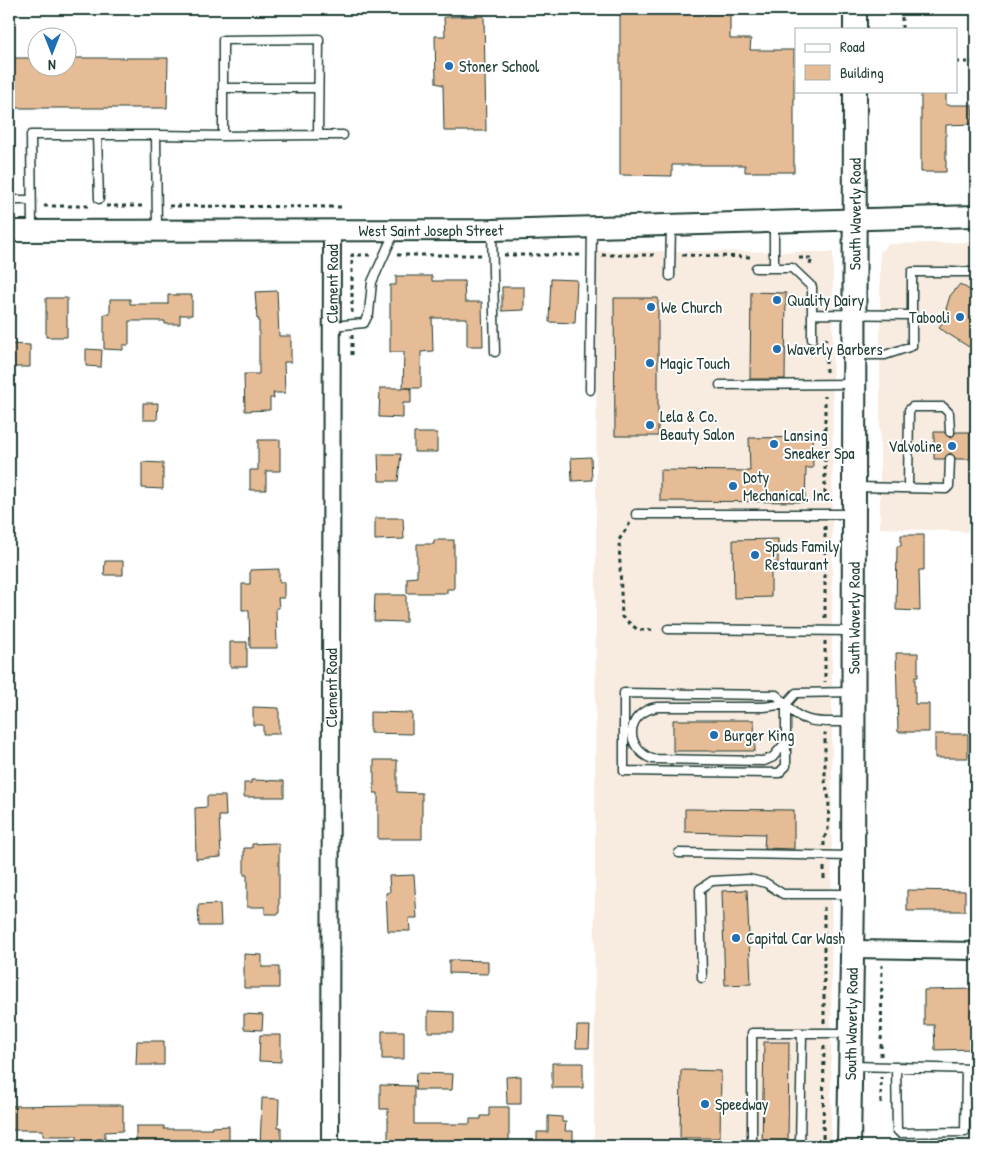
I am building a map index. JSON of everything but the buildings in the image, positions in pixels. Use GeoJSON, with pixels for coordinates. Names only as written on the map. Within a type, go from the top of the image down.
{"type":"FeatureCollection","features":[{"type":"Feature","properties":{"kind":"main road"},"geometry":{"type":"LineString","coordinates":[[855,9],[855,28]]}},
{"type":"Feature","properties":{"kind":"main road","name":"South Waverly Road"},"geometry":{"type":"LineString","coordinates":[[849,1146],[853,949],[855,356],[853,220],[855,92]]}},
{"type":"Feature","properties":{"kind":"street","name":"West Saint Joseph Street"},"geometry":{"type":"LineString","coordinates":[[9,231],[492,230],[976,216]]}},
{"type":"Feature","properties":{"kind":"street","name":"Clement Road"},"geometry":{"type":"LineString","coordinates":[[330,1146],[332,230]]}},
{"type":"Feature","properties":{"kind":"street"},"geometry":{"type":"LineString","coordinates":[[853,949],[976,951]]}},
{"type":"Feature","properties":{"kind":"lane"},"geometry":{"type":"LineString","coordinates":[[223,136],[223,40],[319,39],[318,136]]}},
{"type":"Feature","properties":{"kind":"lane"},"geometry":{"type":"LineString","coordinates":[[223,88],[318,88]]}},
{"type":"Feature","properties":{"kind":"lane"},"geometry":{"type":"LineString","coordinates":[[32,231],[31,135],[344,135]]}},
{"type":"Feature","properties":{"kind":"lane"},"geometry":{"type":"LineString","coordinates":[[98,135],[99,199]]}},
{"type":"Feature","properties":{"kind":"lane"},"geometry":{"type":"LineString","coordinates":[[156,136],[157,231]]}},
{"type":"Feature","properties":{"kind":"lane"},"geometry":{"type":"LineString","coordinates":[[9,200],[32,203]]}},
{"type":"Feature","properties":{"kind":"lane"},"geometry":{"type":"LineString","coordinates":[[774,221],[774,268]]}},
{"type":"Feature","properties":{"kind":"lane"},"geometry":{"type":"LineString","coordinates":[[670,276],[671,226]]}},
{"type":"Feature","properties":{"kind":"lane"},"geometry":{"type":"LineString","coordinates":[[590,390],[592,228]]}},
{"type":"Feature","properties":{"kind":"lane"},"geometry":{"type":"LineString","coordinates":[[333,326],[364,323],[369,312],[372,282],[396,230]]}},
{"type":"Feature","properties":{"kind":"lane"},"geometry":{"type":"LineString","coordinates":[[492,230],[495,352]]}},
{"type":"Feature","properties":{"kind":"lane"},"geometry":{"type":"LineString","coordinates":[[756,268],[792,268],[812,287],[812,339]]}},
{"type":"Feature","properties":{"kind":"lane"},"geometry":{"type":"LineString","coordinates":[[855,356],[885,355],[912,346],[912,272],[976,272]]}},
{"type":"Feature","properties":{"kind":"lane"},"geometry":{"type":"LineString","coordinates":[[812,314],[912,314]]}},
{"type":"Feature","properties":{"kind":"lane"},"geometry":{"type":"LineString","coordinates":[[720,385],[855,384]]}},
{"type":"Feature","properties":{"kind":"lane"},"geometry":{"type":"LineString","coordinates":[[908,488],[910,410],[912,407],[943,407],[949,413],[950,432]]}},
{"type":"Feature","properties":{"kind":"lane"},"geometry":{"type":"LineString","coordinates":[[855,487],[946,489],[949,486],[950,459]]}},
{"type":"Feature","properties":{"kind":"lane"},"geometry":{"type":"LineString","coordinates":[[636,514],[854,514]]}},
{"type":"Feature","properties":{"kind":"lane"},"geometry":{"type":"LineString","coordinates":[[668,630],[853,631]]}},
{"type":"Feature","properties":{"kind":"lane"},"geometry":{"type":"LineString","coordinates":[[786,742],[773,757],[764,761],[652,759],[640,754],[634,744],[633,725],[636,716],[644,709],[657,707],[764,707],[786,704],[796,693],[854,692]]}},
{"type":"Feature","properties":{"kind":"lane"},"geometry":{"type":"LineString","coordinates":[[786,704],[786,766],[779,773],[624,771],[624,693],[776,695],[786,704],[794,714],[806,720],[854,722]]}},
{"type":"Feature","properties":{"kind":"lane"},"geometry":{"type":"LineString","coordinates":[[679,853],[853,856]]}},
{"type":"Feature","properties":{"kind":"lane"},"geometry":{"type":"LineString","coordinates":[[702,978],[700,889],[712,881],[749,879],[766,883],[783,894],[853,894]]}},
{"type":"Feature","properties":{"kind":"lane"},"geometry":{"type":"LineString","coordinates":[[752,1146],[752,1033],[850,1033]]}},
{"type":"Feature","properties":{"kind":"lane"},"geometry":{"type":"LineString","coordinates":[[800,1146],[802,1033]]}},
{"type":"Feature","properties":{"kind":"lane"},"geometry":{"type":"LineString","coordinates":[[850,1066],[976,1069]]}},
{"type":"Feature","properties":{"kind":"lane"},"geometry":{"type":"LineString","coordinates":[[896,1067],[897,1130],[900,1133],[964,1132],[966,1069]]}},
{"type":"Feature","properties":{"kind":"path"},"geometry":{"type":"LineString","coordinates":[[902,9],[902,28]]}},
{"type":"Feature","properties":{"kind":"path"},"geometry":{"type":"LineString","coordinates":[[958,62],[976,62]]}},
{"type":"Feature","properties":{"kind":"path"},"geometry":{"type":"LineString","coordinates":[[32,203],[343,207]]}},
{"type":"Feature","properties":{"kind":"path"},"geometry":{"type":"LineString","coordinates":[[807,275],[812,258]]}},
{"type":"Feature","properties":{"kind":"path"},"geometry":{"type":"LineString","coordinates":[[825,692],[826,314]]}},
{"type":"Feature","properties":{"kind":"path"},"geometry":{"type":"LineString","coordinates":[[636,514],[619,540],[622,617],[638,630],[668,630]]}},
{"type":"Feature","properties":{"kind":"path"},"geometry":{"type":"LineString","coordinates":[[823,1146],[824,838],[828,829],[829,800],[825,781],[825,721]]}},
{"type":"Feature","properties":{"kind":"path"},"geometry":{"type":"LineString","coordinates":[[881,1103],[882,949]]}},
{"type":"Feature","properties":{"kind":"shaded area"},"geometry":{"type":"Polygon","coordinates":[[[976,242],[976,532],[880,528],[880,252],[888,244],[976,242]]]}},
{"type":"Feature","properties":{"kind":"shaded area"},"geometry":{"type":"Polygon","coordinates":[[[597,251],[833,252],[831,1146],[594,1146],[597,251]]]}},
{"type":"Feature","properties":{"kind":"place","name":"Stoner School"},"geometry":{"type":"Point","coordinates":[449,66]}},
{"type":"Feature","properties":{"kind":"place","name":"Quality Dairy"},"geometry":{"type":"Point","coordinates":[777,300]}},
{"type":"Feature","properties":{"kind":"place","name":"We Church"},"geometry":{"type":"Point","coordinates":[651,307]}},
{"type":"Feature","properties":{"kind":"place","name":"Tabooli"},"geometry":{"type":"Point","coordinates":[960,317]}},
{"type":"Feature","properties":{"kind":"place","name":"Waverly Barbers"},"geometry":{"type":"Point","coordinates":[777,349]}},
{"type":"Feature","properties":{"kind":"place","name":"Magic Touch"},"geometry":{"type":"Point","coordinates":[650,363]}},
{"type":"Feature","properties":{"kind":"place","name":"Lela & Co. Beauty Salon"},"geometry":{"type":"Point","coordinates":[650,425]}},
{"type":"Feature","properties":{"kind":"place","name":"Lansing Sneaker Spa"},"geometry":{"type":"Point","coordinates":[774,444]}},
{"type":"Feature","properties":{"kind":"place","name":"Valvoline"},"geometry":{"type":"Point","coordinates":[952,446]}},
{"type":"Feature","properties":{"kind":"place","name":"Doty Mechanical, Inc."},"geometry":{"type":"Point","coordinates":[733,486]}},
{"type":"Feature","properties":{"kind":"place","name":"Spuds Family Restaurant"},"geometry":{"type":"Point","coordinates":[755,555]}},
{"type":"Feature","properties":{"kind":"place","name":"Burger King"},"geometry":{"type":"Point","coordinates":[714,735]}},
{"type":"Feature","properties":{"kind":"place","name":"Capital Car Wash"},"geometry":{"type":"Point","coordinates":[736,938]}},
{"type":"Feature","properties":{"kind":"place","name":"Speedway"},"geometry":{"type":"Point","coordinates":[705,1104]}}]}
